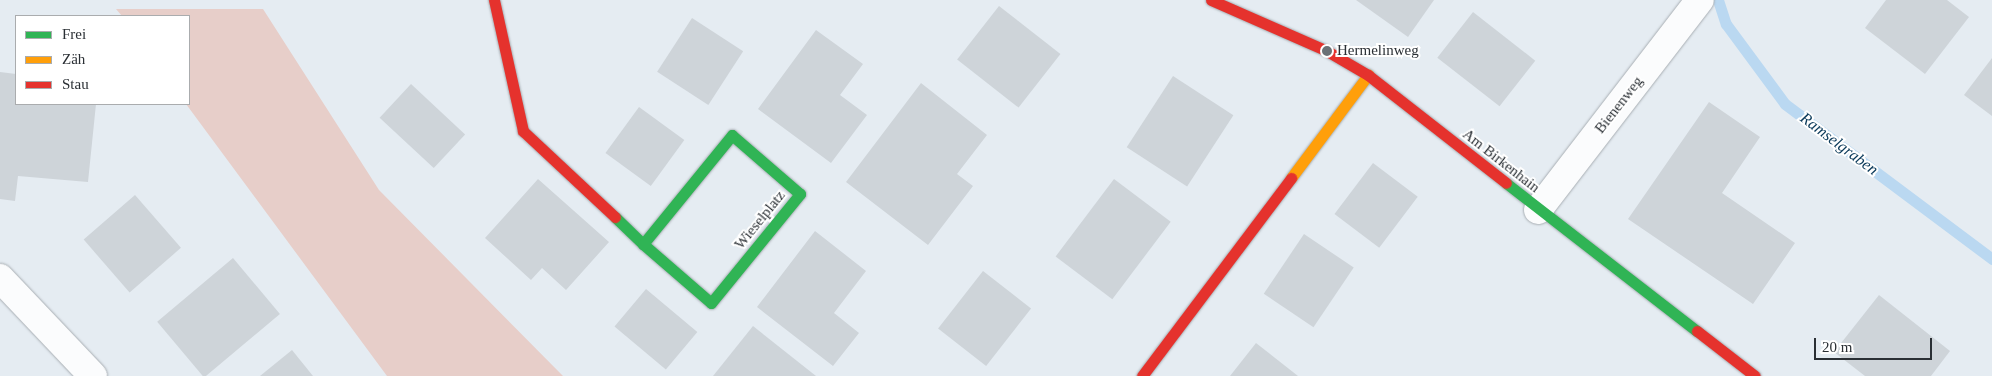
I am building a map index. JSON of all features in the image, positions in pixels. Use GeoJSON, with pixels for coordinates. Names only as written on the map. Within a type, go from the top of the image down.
{"type":"FeatureCollection","features":[{"type":"Feature","properties":{"kind":"street","name":"Wieselplatz"},"geometry":{"type":"LineString","coordinates":[[494,0],[523,130],[643,244],[711,303],[800,194],[732,135],[643,244]]}},
{"type":"Feature","properties":{"kind":"street","name":"Am Birkenhain"},"geometry":{"type":"LineString","coordinates":[[1211,0],[1327,51],[1368,75],[1538,210],[1755,376]]}},
{"type":"Feature","properties":{"kind":"street","name":"Bienenweg"},"geometry":{"type":"LineString","coordinates":[[1538,210],[1697,4]]}},
{"type":"Feature","properties":{"kind":"street"},"geometry":{"type":"LineString","coordinates":[[1142,376],[1368,75]]}},
{"type":"Feature","properties":{"kind":"street"},"geometry":{"type":"LineString","coordinates":[[0,278],[93,376]]}},
{"type":"Feature","properties":{"kind":"shaded area"},"geometry":{"type":"Polygon","coordinates":[[[116,9],[263,9],[379,190],[563,376],[387,376],[187,105],[190,105],[190,15],[121,15],[116,9]]]}},
{"type":"Feature","properties":{"kind":"building"},"geometry":{"type":"Polygon","coordinates":[[[1356,0],[1434,0],[1408,37],[1356,0]]]}},
{"type":"Feature","properties":{"kind":"building"},"geometry":{"type":"Polygon","coordinates":[[[1886,0],[1947,0],[1969,17],[1925,74],[1865,28],[1886,0]]]}},
{"type":"Feature","properties":{"kind":"building"},"geometry":{"type":"Polygon","coordinates":[[[999,6],[1060,54],[1019,108],[957,60],[999,6]]]}},
{"type":"Feature","properties":{"kind":"building"},"geometry":{"type":"Polygon","coordinates":[[[1473,12],[1535,61],[1500,106],[1437,58],[1473,12]]]}},
{"type":"Feature","properties":{"kind":"building"},"geometry":{"type":"Polygon","coordinates":[[[692,18],[743,51],[708,105],[657,72],[692,18]]]}},
{"type":"Feature","properties":{"kind":"building"},"geometry":{"type":"Polygon","coordinates":[[[816,30],[863,64],[840,95],[867,115],[831,163],[758,109],[816,30]]]}},
{"type":"Feature","properties":{"kind":"building"},"geometry":{"type":"Polygon","coordinates":[[[1992,58],[1992,116],[1964,95],[1992,58]]]}},
{"type":"Feature","properties":{"kind":"building"},"geometry":{"type":"Polygon","coordinates":[[[0,72],[15,74],[15,105],[96,105],[88,182],[18,176],[15,201],[0,199],[0,72]]]}},
{"type":"Feature","properties":{"kind":"building"},"geometry":{"type":"Polygon","coordinates":[[[1173,76],[1233,115],[1187,187],[1127,147],[1173,76]]]}},
{"type":"Feature","properties":{"kind":"building"},"geometry":{"type":"Polygon","coordinates":[[[921,83],[987,135],[957,174],[973,186],[928,245],[846,182],[921,83]]]}},
{"type":"Feature","properties":{"kind":"building"},"geometry":{"type":"Polygon","coordinates":[[[411,84],[465,134],[434,168],[380,118],[411,84]]]}},
{"type":"Feature","properties":{"kind":"building"},"geometry":{"type":"Polygon","coordinates":[[[1709,102],[1760,137],[1722,193],[1795,243],[1753,304],[1628,219],[1709,102]]]}},
{"type":"Feature","properties":{"kind":"building"},"geometry":{"type":"Polygon","coordinates":[[[639,107],[684,140],[651,186],[605,153],[639,107]]]}},
{"type":"Feature","properties":{"kind":"building"},"geometry":{"type":"Polygon","coordinates":[[[1373,163],[1418,197],[1379,248],[1334,214],[1373,163]]]}},
{"type":"Feature","properties":{"kind":"building"},"geometry":{"type":"Polygon","coordinates":[[[538,179],[609,242],[566,290],[542,268],[531,280],[485,238],[538,179]]]}},
{"type":"Feature","properties":{"kind":"building"},"geometry":{"type":"Polygon","coordinates":[[[1114,179],[1171,222],[1112,299],[1056,256],[1114,179]]]}},
{"type":"Feature","properties":{"kind":"building"},"geometry":{"type":"Polygon","coordinates":[[[135,195],[181,248],[130,292],[84,240],[135,195]]]}},
{"type":"Feature","properties":{"kind":"building"},"geometry":{"type":"Polygon","coordinates":[[[815,231],[866,271],[834,313],[859,333],[833,366],[757,307],[815,231]]]}},
{"type":"Feature","properties":{"kind":"building"},"geometry":{"type":"Polygon","coordinates":[[[1304,234],[1354,268],[1313,327],[1264,294],[1304,234]]]}},
{"type":"Feature","properties":{"kind":"building"},"geometry":{"type":"Polygon","coordinates":[[[233,258],[280,314],[206,376],[203,376],[157,322],[233,258]]]}},
{"type":"Feature","properties":{"kind":"building"},"geometry":{"type":"Polygon","coordinates":[[[983,271],[1031,309],[986,366],[938,329],[983,271]]]}},
{"type":"Feature","properties":{"kind":"building"},"geometry":{"type":"Polygon","coordinates":[[[646,289],[697,332],[666,370],[615,327],[646,289]]]}},
{"type":"Feature","properties":{"kind":"building"},"geometry":{"type":"Polygon","coordinates":[[[1879,295],[1950,351],[1931,376],[1865,376],[1834,352],[1879,295]]]}},
{"type":"Feature","properties":{"kind":"building"},"geometry":{"type":"Polygon","coordinates":[[[753,326],[816,376],[713,376],[753,326]]]}},
{"type":"Feature","properties":{"kind":"building"},"geometry":{"type":"Polygon","coordinates":[[[1256,343],[1298,376],[1230,376],[1256,343]]]}},
{"type":"Feature","properties":{"kind":"building"},"geometry":{"type":"Polygon","coordinates":[[[292,350],[313,376],[260,376],[292,350]]]}},
{"type":"Feature","properties":{"kind":"waterway","name":"Ramselgraben"},"geometry":{"type":"LineString","coordinates":[[1718,0],[1726,24],[1785,104],[1992,259]]}},
{"type":"Feature","properties":{"kind":"traffic: fast"},"geometry":{"type":"LineString","coordinates":[[615,217],[643,244],[711,303],[800,194],[732,135],[643,244]]}},
{"type":"Feature","properties":{"kind":"traffic: fast"},"geometry":{"type":"LineString","coordinates":[[1506,183],[1697,331]]}},
{"type":"Feature","properties":{"kind":"traffic: slow"},"geometry":{"type":"LineString","coordinates":[[1291,178],[1368,75]]}},
{"type":"Feature","properties":{"kind":"traffic: jam"},"geometry":{"type":"LineString","coordinates":[[494,0],[523,131],[615,217]]}},
{"type":"Feature","properties":{"kind":"traffic: jam"},"geometry":{"type":"LineString","coordinates":[[1211,0],[1327,51],[1368,75],[1506,183]]}},
{"type":"Feature","properties":{"kind":"traffic: jam"},"geometry":{"type":"LineString","coordinates":[[1142,376],[1291,178]]}},
{"type":"Feature","properties":{"kind":"traffic: jam"},"geometry":{"type":"LineString","coordinates":[[1697,331],[1755,376]]}},
{"type":"Feature","properties":{"kind":"place","name":"Hermelinweg"},"geometry":{"type":"Point","coordinates":[1327,51]}}]}
